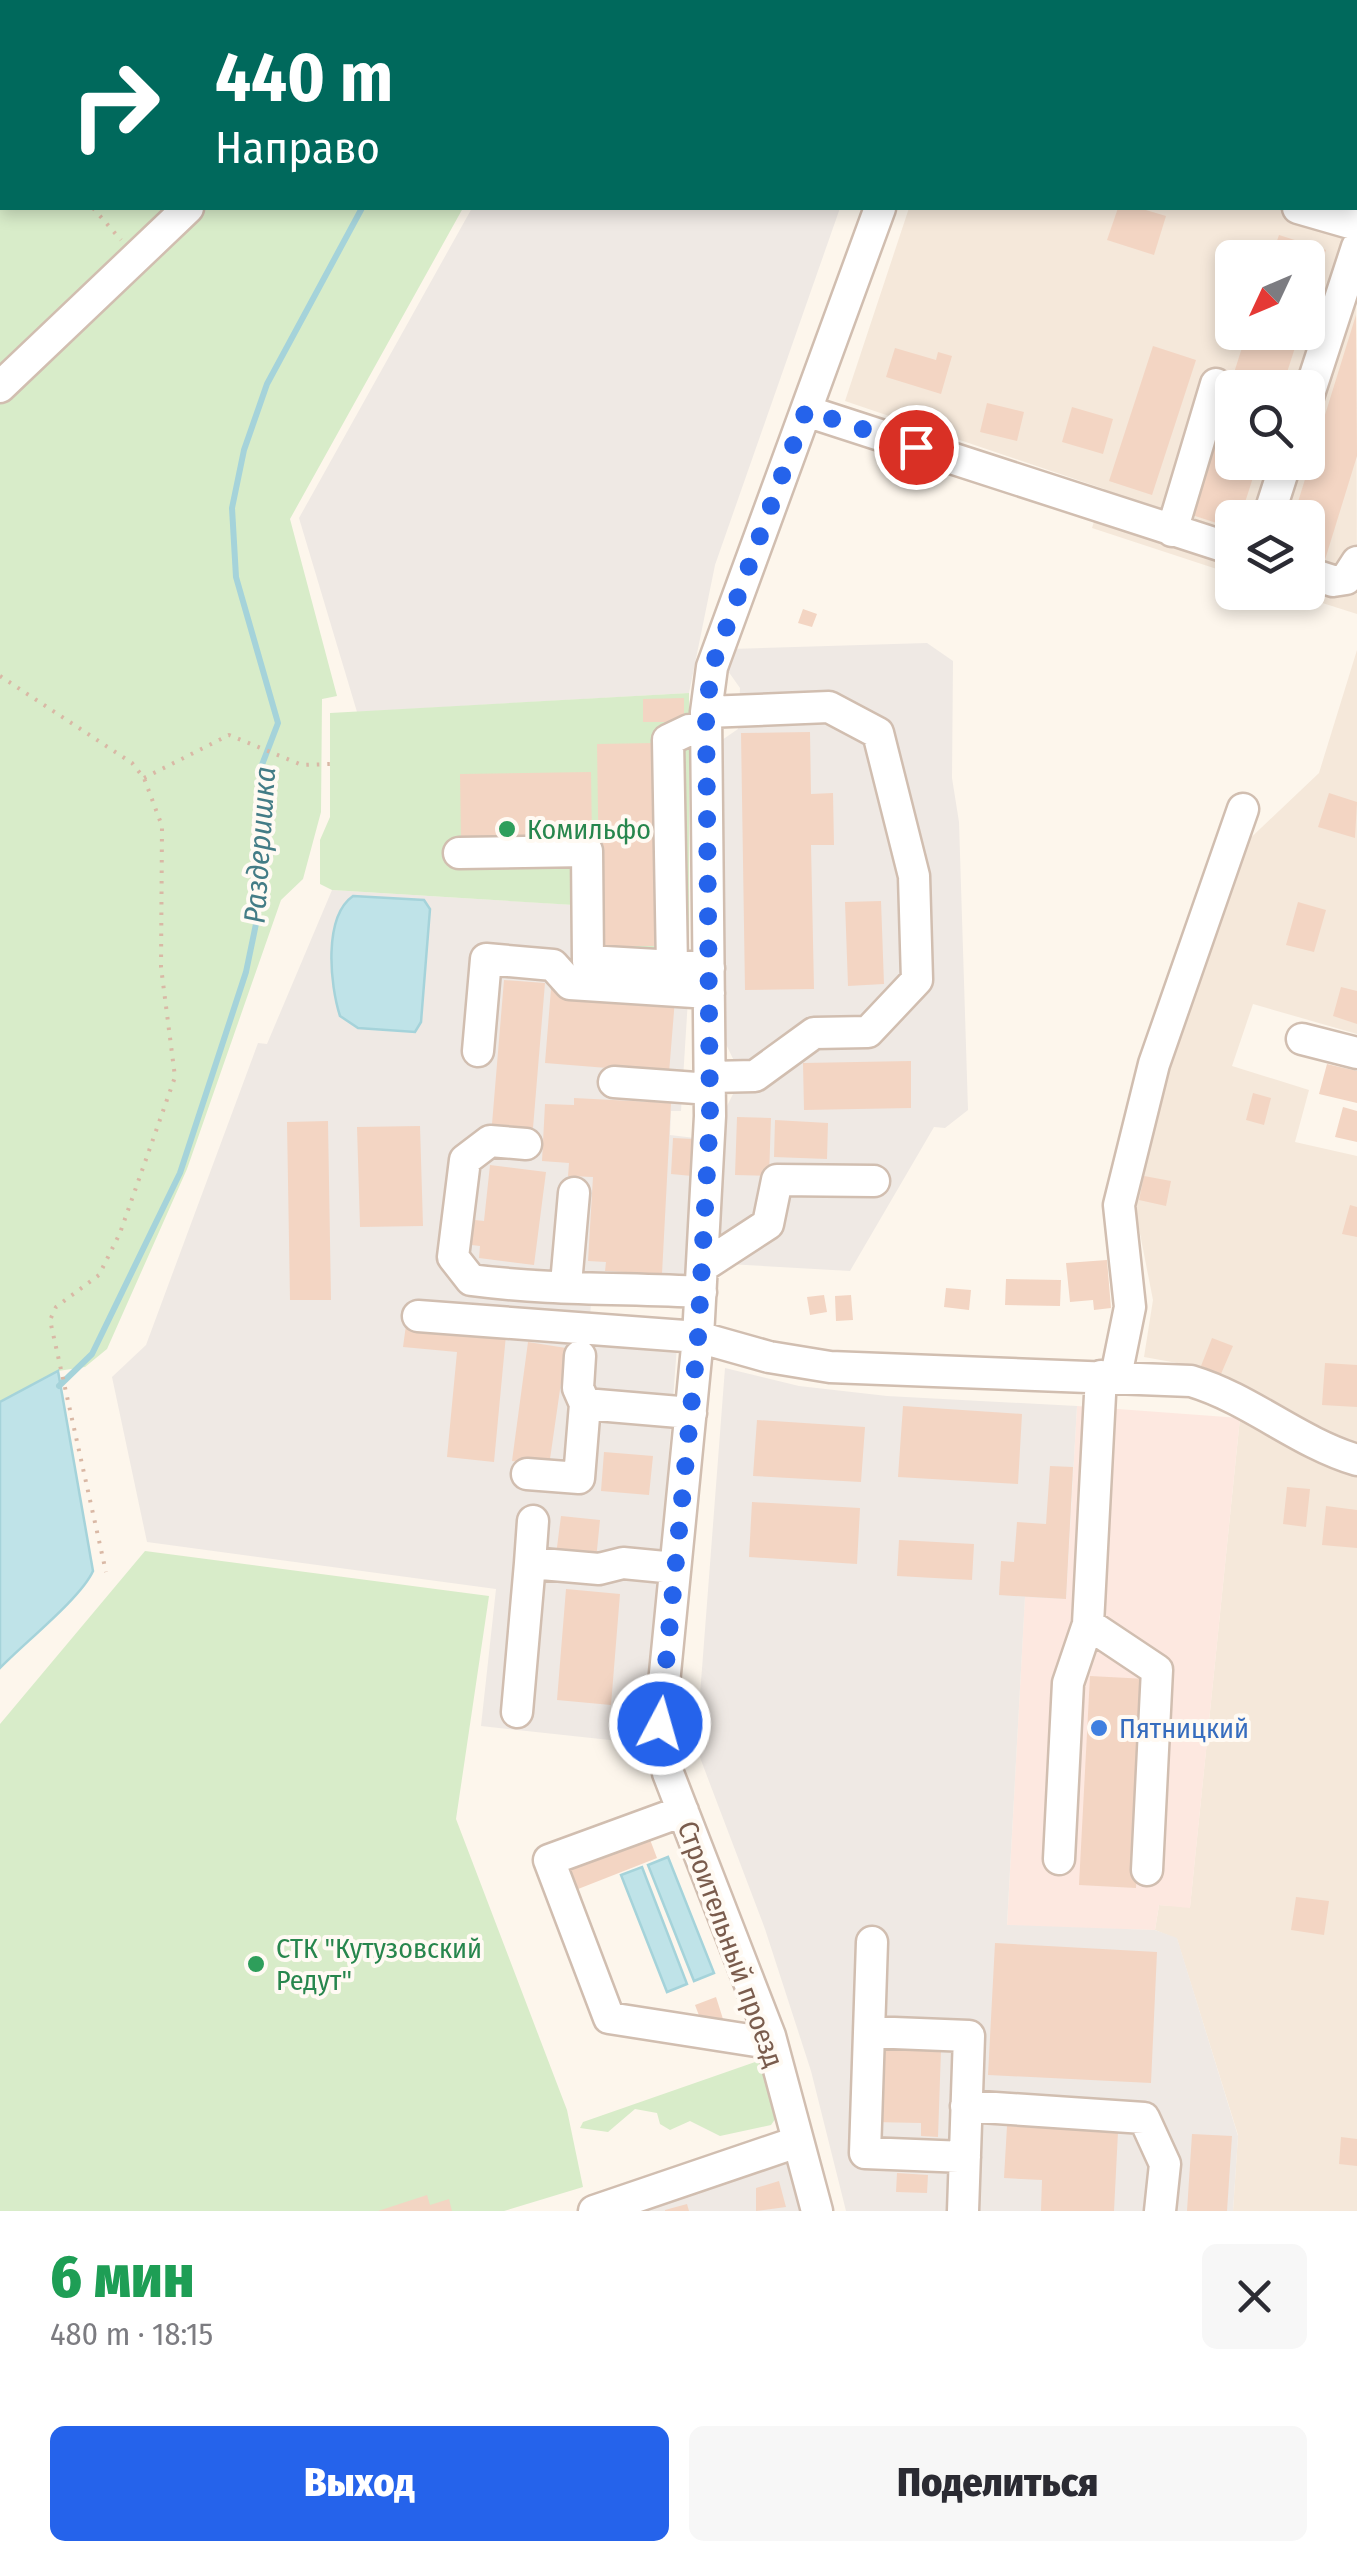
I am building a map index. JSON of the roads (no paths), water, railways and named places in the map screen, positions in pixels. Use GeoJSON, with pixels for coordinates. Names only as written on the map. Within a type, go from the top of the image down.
{"type":"FeatureCollection","features":[{"type":"Feature","properties":{"kind":"street"},"geometry":{"type":"LineString","coordinates":[[0,387],[186,210]]}},
{"type":"Feature","properties":{"kind":"street","name":"Строительный проезд"},"geometry":{"type":"LineString","coordinates":[[817,2211],[770,2036],[668,1773],[660,1724],[702,1280],[710,1083],[706,721],[720,639],[879,210]]}},
{"type":"Feature","properties":{"kind":"street"},"geometry":{"type":"LineString","coordinates":[[1305,210],[1357,225]]}},
{"type":"Feature","properties":{"kind":"street"},"geometry":{"type":"LineString","coordinates":[[1317,370],[1357,247]]}},
{"type":"Feature","properties":{"kind":"street"},"geometry":{"type":"LineString","coordinates":[[1172,530],[1215,387]]}},
{"type":"Feature","properties":{"kind":"street"},"geometry":{"type":"LineString","coordinates":[[806,410],[1215,544]]}},
{"type":"Feature","properties":{"kind":"street"},"geometry":{"type":"LineString","coordinates":[[1325,578],[1346,579],[1357,562]]}},
{"type":"Feature","properties":{"kind":"street"},"geometry":{"type":"LineString","coordinates":[[614,1082],[710,1083],[755,1076],[814,1033],[868,1032],[918,980],[914,876],[878,733],[829,707],[706,721],[668,740],[672,966]]}},
{"type":"Feature","properties":{"kind":"street"},"geometry":{"type":"LineString","coordinates":[[1059,1859],[1068,1684],[1088,1624],[1109,1376],[1130,1307],[1119,1205],[1154,1064],[1242,809]]}},
{"type":"Feature","properties":{"kind":"street"},"geometry":{"type":"LineString","coordinates":[[460,852],[587,851],[588,961],[672,966],[709,980]]}},
{"type":"Feature","properties":{"kind":"street"},"geometry":{"type":"LineString","coordinates":[[478,1051],[486,959],[553,965],[570,984],[709,980]]}},
{"type":"Feature","properties":{"kind":"street"},"geometry":{"type":"LineString","coordinates":[[1302,1038],[1357,1053]]}},
{"type":"Feature","properties":{"kind":"street"},"geometry":{"type":"LineString","coordinates":[[526,1144],[490,1141],[465,1160],[453,1257],[471,1280],[543,1289],[566,1284],[702,1280],[768,1224],[777,1180],[874,1182]]}},
{"type":"Feature","properties":{"kind":"street"},"geometry":{"type":"LineString","coordinates":[[566,1284],[574,1192]]}},
{"type":"Feature","properties":{"kind":"street"},"geometry":{"type":"LineString","coordinates":[[418,1316],[698,1337],[769,1357],[830,1368],[1190,1381],[1224,1391],[1322,1446],[1357,1460]]}},
{"type":"Feature","properties":{"kind":"street"},"geometry":{"type":"LineString","coordinates":[[527,1474],[579,1478],[585,1404],[578,1388],[580,1356]]}},
{"type":"Feature","properties":{"kind":"street"},"geometry":{"type":"LineString","coordinates":[[585,1404],[691,1413]]}},
{"type":"Feature","properties":{"kind":"street"},"geometry":{"type":"LineString","coordinates":[[517,1712],[533,1520]]}},
{"type":"Feature","properties":{"kind":"street"},"geometry":{"type":"LineString","coordinates":[[530,1563],[599,1569],[623,1563],[676,1568]]}},
{"type":"Feature","properties":{"kind":"street"},"geometry":{"type":"LineString","coordinates":[[1088,1624],[1158,1670],[1147,1870]]}},
{"type":"Feature","properties":{"kind":"street"},"geometry":{"type":"LineString","coordinates":[[683,1811],[549,1860],[569,1913],[610,2018],[756,2040],[770,2036]]}},
{"type":"Feature","properties":{"kind":"street"},"geometry":{"type":"LineString","coordinates":[[872,1942],[865,2154],[965,2157]]}},
{"type":"Feature","properties":{"kind":"street"},"geometry":{"type":"LineString","coordinates":[[869,2032],[969,2036],[963,2211]]}},
{"type":"Feature","properties":{"kind":"street"},"geometry":{"type":"LineString","coordinates":[[966,2106],[1144,2118],[1165,2164],[1160,2211]]}},
{"type":"Feature","properties":{"kind":"street"},"geometry":{"type":"LineString","coordinates":[[600,2210],[797,2142]]}},
{"type":"Feature","properties":{"kind":"water"},"geometry":{"type":"Polygon","coordinates":[[[353,896],[424,900],[430,909],[421,1022],[415,1032],[358,1028],[340,1016],[332,970],[333,935],[343,906],[353,896]]]}},
{"type":"Feature","properties":{"kind":"water"},"geometry":{"type":"Polygon","coordinates":[[[58,1371],[93,1571],[65,1607],[0,1668],[0,1402],[58,1371]]]}},
{"type":"Feature","properties":{"kind":"water"},"geometry":{"type":"Polygon","coordinates":[[[668,1857],[714,1973],[694,1981],[648,1865],[668,1857]]]}},
{"type":"Feature","properties":{"kind":"water"},"geometry":{"type":"Polygon","coordinates":[[[642,1867],[687,1984],[667,1992],[621,1875],[642,1867]]]}},
{"type":"Feature","properties":{"kind":"waterway","name":"Раздеришка"},"geometry":{"type":"LineString","coordinates":[[59,1386],[92,1354],[180,1173],[246,972],[257,919],[260,770],[278,723],[236,577],[232,508],[244,450],[267,384],[361,210]]}},
{"type":"Feature","properties":{"kind":"place","name":"Комильфо"},"geometry":{"type":"Point","coordinates":[507,829]}},
{"type":"Feature","properties":{"kind":"place","name":"Пятницкий"},"geometry":{"type":"Point","coordinates":[1099,1728]}},
{"type":"Feature","properties":{"kind":"place","name":"СТК \"Кутузовский Редут\""},"geometry":{"type":"Point","coordinates":[256,1964]}}]}
